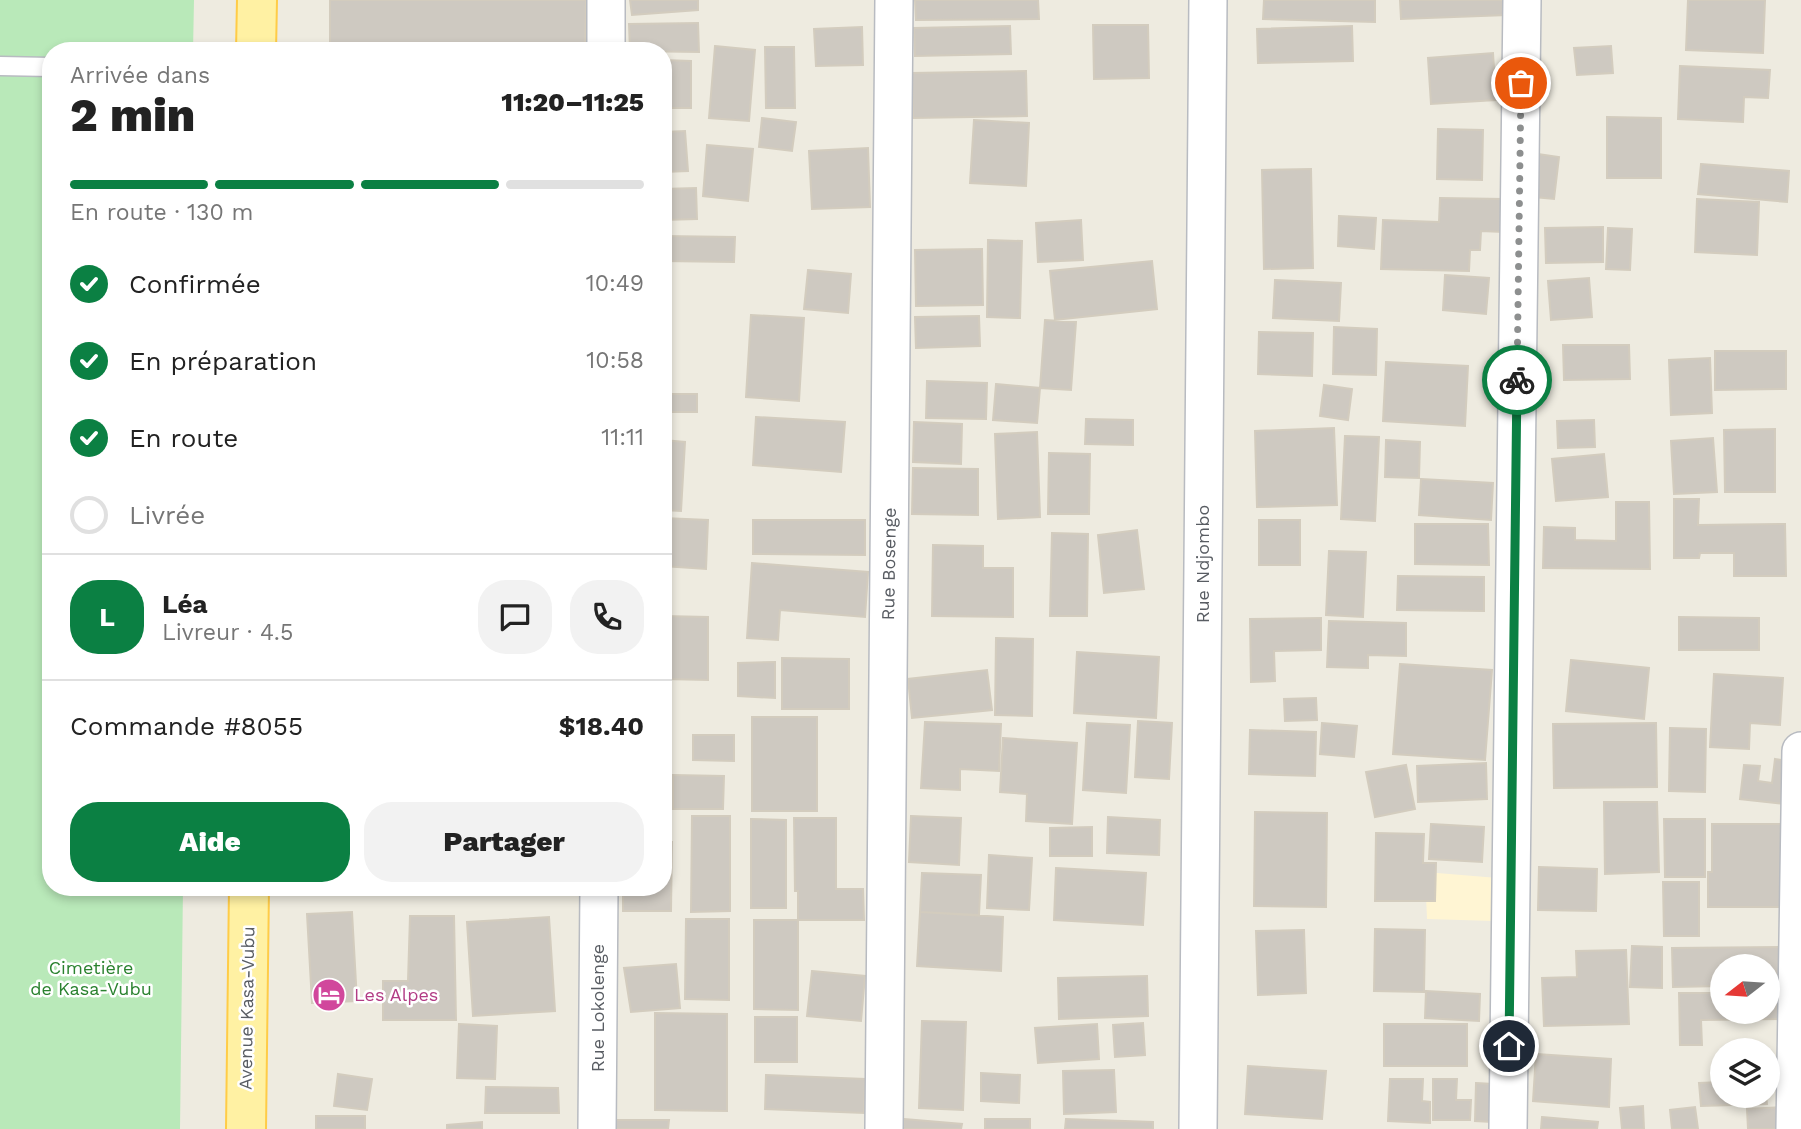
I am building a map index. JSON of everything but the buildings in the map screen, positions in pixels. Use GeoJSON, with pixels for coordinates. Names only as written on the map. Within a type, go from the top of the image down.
{"type":"FeatureCollection","features":[{"type":"Feature","properties":{"kind":"main road"},"geometry":{"type":"LineString","coordinates":[[256,42],[257,0]]}},
{"type":"Feature","properties":{"kind":"main road","name":"Avenue Kasa-Vubu"},"geometry":{"type":"LineString","coordinates":[[246,1129],[248,896]]}},
{"type":"Feature","properties":{"kind":"street"},"geometry":{"type":"LineString","coordinates":[[606,0],[606,42]]}},
{"type":"Feature","properties":{"kind":"street","name":"Rue Bosenge"},"geometry":{"type":"LineString","coordinates":[[884,1129],[894,0]]}},
{"type":"Feature","properties":{"kind":"street","name":"Rue Ndjombo"},"geometry":{"type":"LineString","coordinates":[[1198,1129],[1208,0]]}},
{"type":"Feature","properties":{"kind":"street"},"geometry":{"type":"LineString","coordinates":[[1508,1129],[1522,0]]}},
{"type":"Feature","properties":{"kind":"street"},"geometry":{"type":"LineString","coordinates":[[1796,1129],[1801,751]]}},
{"type":"Feature","properties":{"kind":"street","name":"Rue Lokolenge"},"geometry":{"type":"LineString","coordinates":[[597,1129],[599,896]]}},
{"type":"Feature","properties":{"kind":"lane"},"geometry":{"type":"LineString","coordinates":[[0,66],[42,67]]}},
{"type":"Feature","properties":{"kind":"shaded area"},"geometry":{"type":"Polygon","coordinates":[[[1425,872],[1498,878],[1494,921],[1427,919],[1425,872]]]}},
{"type":"Feature","properties":{"kind":"green space","name":"Cimetière de Kasa-Vubu"},"geometry":{"type":"Polygon","coordinates":[[[0,0],[194,0],[193,42],[42,42],[42,896],[183,896],[180,1129],[0,1129],[0,0]]]}},
{"type":"Feature","properties":{"kind":"way so far"},"geometry":{"type":"LineString","coordinates":[[1517,380],[1521,83]]}},
{"type":"Feature","properties":{"kind":"place","name":"Les Alpes"},"geometry":{"type":"Point","coordinates":[329,995]}},
{"type":"Feature","properties":{"kind":"route"},"geometry":{"type":"LineString","coordinates":[[1509,1046],[1517,380]]}}]}
